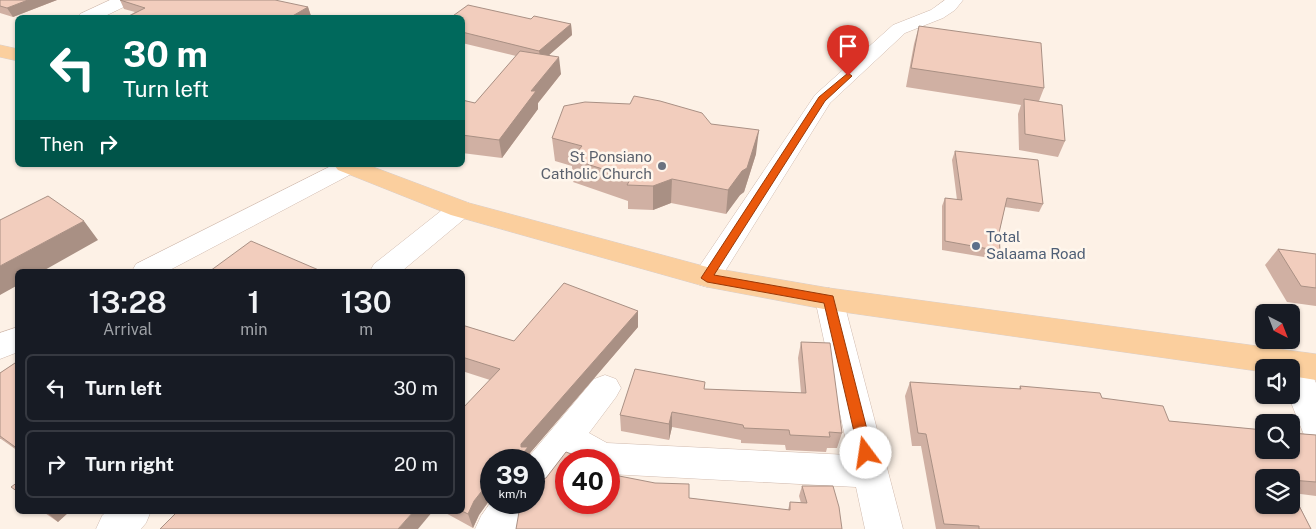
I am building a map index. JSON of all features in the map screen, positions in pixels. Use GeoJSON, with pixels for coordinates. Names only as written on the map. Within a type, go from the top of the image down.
{"type":"FeatureCollection","features":[{"type":"Feature","properties":{"kind":"main road"},"geometry":{"type":"LineString","coordinates":[[351,167],[460,208],[707,278],[829,299],[1305,366]]}},
{"type":"Feature","properties":{"kind":"street"},"geometry":{"type":"LineString","coordinates":[[92,15],[124,0]]}},
{"type":"Feature","properties":{"kind":"street"},"geometry":{"type":"LineString","coordinates":[[707,278],[822,99],[899,30],[937,14],[950,6],[954,0]]}},
{"type":"Feature","properties":{"kind":"street"},"geometry":{"type":"LineString","coordinates":[[150,269],[346,167]]}},
{"type":"Feature","properties":{"kind":"street"},"geometry":{"type":"LineString","coordinates":[[386,269],[460,208]]}},
{"type":"Feature","properties":{"kind":"street"},"geometry":{"type":"LineString","coordinates":[[829,299],[884,529]]}},
{"type":"Feature","properties":{"kind":"street"},"geometry":{"type":"LineString","coordinates":[[0,346],[15,339]]}},
{"type":"Feature","properties":{"kind":"street"},"geometry":{"type":"LineString","coordinates":[[1305,366],[1316,425]]}},
{"type":"Feature","properties":{"kind":"street"},"geometry":{"type":"LineString","coordinates":[[545,463],[605,388]]}},
{"type":"Feature","properties":{"kind":"street"},"geometry":{"type":"LineString","coordinates":[[566,435],[582,448],[605,458],[870,472]]}},
{"type":"Feature","properties":{"kind":"street"},"geometry":{"type":"LineString","coordinates":[[115,529],[130,514]]}},
{"type":"Feature","properties":{"kind":"street"},"geometry":{"type":"LineString","coordinates":[[494,529],[505,514]]}},
{"type":"Feature","properties":{"kind":"building"},"geometry":{"type":"Polygon","coordinates":[[[0,0],[28,0],[7,8],[0,6],[0,0]]]}},
{"type":"Feature","properties":{"kind":"building"},"geometry":{"type":"Polygon","coordinates":[[[120,0],[275,0],[308,7],[294,15],[131,15],[145,8],[120,0]]]}},
{"type":"Feature","properties":{"kind":"building"},"geometry":{"type":"Polygon","coordinates":[[[468,5],[531,19],[534,16],[571,24],[539,51],[465,33],[465,15],[454,15],[468,5]]]}},
{"type":"Feature","properties":{"kind":"building"},"geometry":{"type":"Polygon","coordinates":[[[919,26],[1041,43],[1044,88],[911,68],[919,26]]]}},
{"type":"Feature","properties":{"kind":"building"},"geometry":{"type":"Polygon","coordinates":[[[520,51],[559,57],[531,91],[536,91],[499,140],[465,135],[465,101],[475,103],[520,51]]]}},
{"type":"Feature","properties":{"kind":"building","name":"St Ponsiano Catholic Church"},"geometry":{"type":"Polygon","coordinates":[[[634,96],[702,113],[711,124],[759,130],[747,168],[742,171],[728,190],[672,179],[653,186],[627,185],[631,178],[571,159],[582,146],[552,138],[564,106],[585,102],[630,104],[634,96]]]}},
{"type":"Feature","properties":{"kind":"building"},"geometry":{"type":"Polygon","coordinates":[[[1024,99],[1062,105],[1065,141],[1025,134],[1024,99]]]}},
{"type":"Feature","properties":{"kind":"building"},"geometry":{"type":"Polygon","coordinates":[[[955,151],[1038,160],[1043,204],[1007,198],[999,233],[1000,251],[945,241],[945,198],[962,200],[955,151]]]}},
{"type":"Feature","properties":{"kind":"building"},"geometry":{"type":"Polygon","coordinates":[[[48,196],[84,221],[0,266],[0,220],[48,196]]]}},
{"type":"Feature","properties":{"kind":"building"},"geometry":{"type":"Polygon","coordinates":[[[251,241],[316,269],[213,269],[251,241]]]}},
{"type":"Feature","properties":{"kind":"building"},"geometry":{"type":"Polygon","coordinates":[[[1278,249],[1316,254],[1316,288],[1301,286],[1278,249]]]}},
{"type":"Feature","properties":{"kind":"building"},"geometry":{"type":"Polygon","coordinates":[[[564,283],[638,311],[521,444],[521,447],[528,447],[526,449],[480,449],[480,493],[468,514],[465,512],[465,406],[500,369],[465,358],[465,326],[514,341],[564,283]]]}},
{"type":"Feature","properties":{"kind":"building"},"geometry":{"type":"Polygon","coordinates":[[[801,342],[830,343],[842,433],[829,432],[830,437],[790,435],[789,430],[744,428],[743,425],[672,412],[669,424],[620,415],[635,369],[705,382],[704,389],[806,393],[801,342]]]}},
{"type":"Feature","properties":{"kind":"building"},"geometry":{"type":"Polygon","coordinates":[[[15,363],[15,447],[0,436],[0,373],[15,363]]]}},
{"type":"Feature","properties":{"kind":"building"},"geometry":{"type":"Polygon","coordinates":[[[910,382],[1021,389],[1020,386],[1100,393],[1102,398],[1163,406],[1169,421],[1255,429],[1255,459],[1300,459],[1300,434],[1316,435],[1316,482],[1300,481],[1300,469],[1255,469],[1255,514],[1300,514],[1300,508],[1311,529],[979,529],[979,526],[944,524],[926,434],[918,433],[910,382]]]}},
{"type":"Feature","properties":{"kind":"building"},"geometry":{"type":"Polygon","coordinates":[[[555,466],[555,514],[620,514],[620,476],[655,483],[689,484],[689,498],[790,510],[790,502],[807,503],[802,486],[833,486],[839,507],[842,529],[516,529],[519,514],[545,514],[546,478],[555,466]]]}},
{"type":"Feature","properties":{"kind":"building"},"geometry":{"type":"Polygon","coordinates":[[[175,514],[411,514],[398,529],[160,529],[175,514]]]}},
{"type":"Feature","properties":{"kind":"place","name":"St Ponsiano Catholic Church"},"geometry":{"type":"Point","coordinates":[662,166]}},
{"type":"Feature","properties":{"kind":"place","name":"Total Salaama Road"},"geometry":{"type":"Point","coordinates":[976,246]}},
{"type":"Feature","properties":{"kind":"route"},"geometry":{"type":"LineString","coordinates":[[848,76],[822,99],[707,278],[829,299],[866,453]]}}]}
